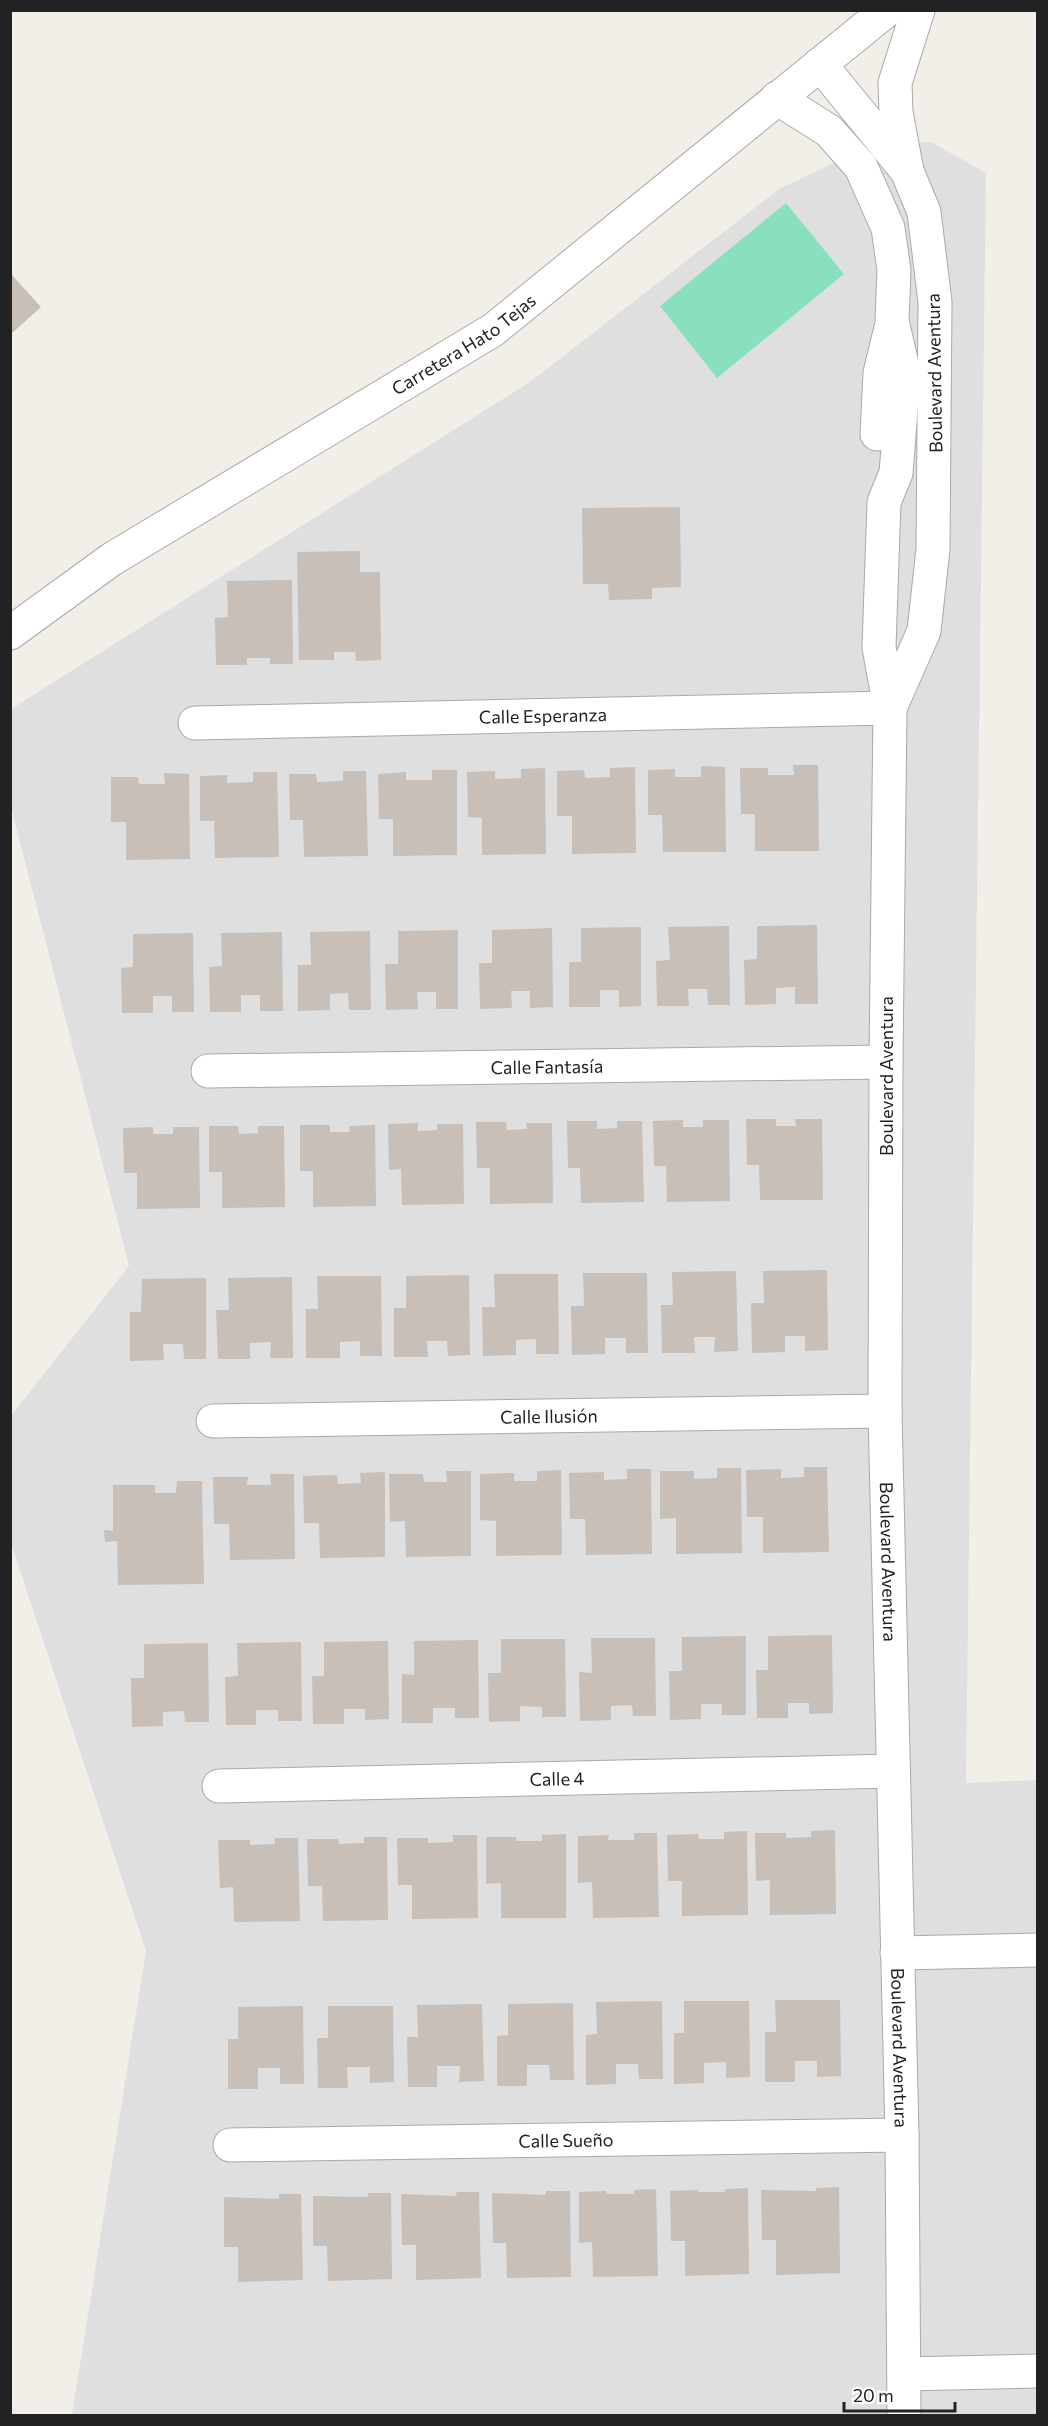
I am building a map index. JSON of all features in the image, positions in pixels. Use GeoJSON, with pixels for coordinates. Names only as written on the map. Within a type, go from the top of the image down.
{"type":"FeatureCollection","features":[{"type":"Feature","properties":{"kind":"street","name":"Carretera Hato Tejas"},"geometry":{"type":"LineString","coordinates":[[10,633],[112,559],[493,330],[887,10]]}},
{"type":"Feature","properties":{"kind":"street"},"geometry":{"type":"LineString","coordinates":[[907,171],[896,112],[895,83],[918,10]]}},
{"type":"Feature","properties":{"kind":"street","name":"Boulevard Aventura"},"geometry":{"type":"LineString","coordinates":[[820,64],[907,171],[924,212],[934,302],[933,549],[924,632],[890,708]]}},
{"type":"Feature","properties":{"kind":"street","name":"Boulevard Aventura"},"geometry":{"type":"LineString","coordinates":[[777,98],[829,131],[861,167],[888,228],[894,270],[893,311],[904,373],[896,474],[884,502],[879,647],[890,708],[885,1411],[902,2135],[904,2415]]}},
{"type":"Feature","properties":{"kind":"street"},"geometry":{"type":"LineString","coordinates":[[893,311],[934,302]]}},
{"type":"Feature","properties":{"kind":"street","name":"Calle Esperanza"},"geometry":{"type":"LineString","coordinates":[[195,723],[890,708]]}},
{"type":"Feature","properties":{"kind":"street","name":"Calle Fantasía"},"geometry":{"type":"LineString","coordinates":[[208,1071],[886,1062]]}},
{"type":"Feature","properties":{"kind":"street","name":"Calle Ilusión"},"geometry":{"type":"LineString","coordinates":[[213,1421],[885,1411]]}},
{"type":"Feature","properties":{"kind":"street","name":"Calle 4"},"geometry":{"type":"LineString","coordinates":[[219,1786],[893,1771]]}},
{"type":"Feature","properties":{"kind":"street"},"geometry":{"type":"LineString","coordinates":[[897,1953],[1038,1950]]}},
{"type":"Feature","properties":{"kind":"street","name":"Calle Sueño"},"geometry":{"type":"LineString","coordinates":[[231,2145],[902,2135]]}},
{"type":"Feature","properties":{"kind":"street"},"geometry":{"type":"LineString","coordinates":[[904,2374],[1038,2370]]}},
{"type":"Feature","properties":{"kind":"shaded area"},"geometry":{"type":"Polygon","coordinates":[[[931,142],[986,173],[966,1783],[1037,1780],[1037,2415],[72,2415],[146,1951],[11,1543],[10,1417],[129,1266],[11,807],[11,709],[530,382],[779,189],[870,146],[931,142]]]}},
{"type":"Feature","properties":{"kind":"green space"},"geometry":{"type":"Polygon","coordinates":[[[786,203],[844,274],[717,378],[660,306],[786,203]]]}},
{"type":"Feature","properties":{"kind":"building"},"geometry":{"type":"Polygon","coordinates":[[[10,273],[41,307],[10,335],[10,273]]]}},
{"type":"Feature","properties":{"kind":"building"},"geometry":{"type":"Polygon","coordinates":[[[680,507],[681,587],[652,588],[652,599],[609,600],[608,584],[583,584],[582,508],[680,507]]]}},
{"type":"Feature","properties":{"kind":"building"},"geometry":{"type":"Polygon","coordinates":[[[360,551],[360,572],[380,572],[381,660],[356,661],[355,652],[334,652],[334,660],[299,660],[297,552],[360,551]]]}},
{"type":"Feature","properties":{"kind":"building"},"geometry":{"type":"Polygon","coordinates":[[[292,580],[293,664],[270,664],[270,658],[247,658],[247,665],[216,665],[215,618],[228,617],[227,581],[292,580]]]}},
{"type":"Feature","properties":{"kind":"building"},"geometry":{"type":"Polygon","coordinates":[[[793,765],[818,765],[819,851],[755,851],[755,814],[741,814],[740,768],[768,768],[768,775],[794,775],[793,765]]]}},
{"type":"Feature","properties":{"kind":"building"},"geometry":{"type":"Polygon","coordinates":[[[701,766],[725,767],[726,852],[663,852],[662,815],[648,815],[648,770],[675,769],[675,777],[701,777],[701,766]]]}},
{"type":"Feature","properties":{"kind":"building"},"geometry":{"type":"Polygon","coordinates":[[[635,767],[636,853],[572,854],[572,816],[557,816],[557,771],[584,770],[585,778],[610,777],[610,768],[635,767]]]}},
{"type":"Feature","properties":{"kind":"building"},"geometry":{"type":"Polygon","coordinates":[[[545,768],[546,854],[482,855],[482,818],[468,817],[467,772],[495,771],[495,779],[521,778],[521,769],[545,768]]]}},
{"type":"Feature","properties":{"kind":"building"},"geometry":{"type":"Polygon","coordinates":[[[432,770],[457,770],[457,855],[393,856],[393,819],[379,819],[378,774],[406,772],[406,780],[432,780],[432,770]]]}},
{"type":"Feature","properties":{"kind":"building"},"geometry":{"type":"Polygon","coordinates":[[[343,771],[366,771],[368,856],[304,857],[303,820],[290,820],[289,774],[316,774],[317,782],[343,781],[343,771]]]}},
{"type":"Feature","properties":{"kind":"building"},"geometry":{"type":"Polygon","coordinates":[[[253,772],[277,772],[279,857],[215,858],[214,821],[200,821],[200,776],[227,775],[227,783],[253,782],[253,772]]]}},
{"type":"Feature","properties":{"kind":"building"},"geometry":{"type":"Polygon","coordinates":[[[164,773],[189,774],[190,859],[126,860],[126,822],[111,822],[111,777],[138,777],[139,784],[165,784],[164,773]]]}},
{"type":"Feature","properties":{"kind":"building"},"geometry":{"type":"Polygon","coordinates":[[[817,925],[818,1004],[795,1004],[795,987],[776,988],[776,1004],[745,1005],[744,960],[757,959],[757,926],[817,925]]]}},
{"type":"Feature","properties":{"kind":"building"},"geometry":{"type":"Polygon","coordinates":[[[729,926],[730,1005],[708,1005],[707,989],[688,989],[689,1006],[657,1006],[656,961],[670,960],[668,927],[729,926]]]}},
{"type":"Feature","properties":{"kind":"building"},"geometry":{"type":"Polygon","coordinates":[[[641,927],[641,1006],[619,1007],[619,990],[600,990],[600,1007],[569,1007],[569,962],[581,962],[581,928],[641,927]]]}},
{"type":"Feature","properties":{"kind":"building"},"geometry":{"type":"Polygon","coordinates":[[[552,928],[553,1007],[530,1008],[530,991],[511,991],[512,1008],[480,1009],[479,963],[492,963],[492,930],[552,928]]]}},
{"type":"Feature","properties":{"kind":"building"},"geometry":{"type":"Polygon","coordinates":[[[458,930],[458,1009],[436,1009],[436,992],[417,992],[418,1009],[386,1010],[385,964],[398,964],[398,931],[458,930]]]}},
{"type":"Feature","properties":{"kind":"building"},"geometry":{"type":"Polygon","coordinates":[[[370,931],[371,1010],[349,1010],[348,993],[330,994],[330,1010],[298,1011],[298,965],[311,965],[310,932],[370,931]]]}},
{"type":"Feature","properties":{"kind":"building"},"geometry":{"type":"Polygon","coordinates":[[[282,932],[283,1011],[260,1011],[260,995],[241,995],[241,1012],[210,1012],[209,967],[222,966],[221,933],[282,932]]]}},
{"type":"Feature","properties":{"kind":"building"},"geometry":{"type":"Polygon","coordinates":[[[193,933],[194,1012],[172,1012],[172,996],[153,996],[153,1013],[122,1013],[121,968],[133,967],[133,934],[193,933]]]}},
{"type":"Feature","properties":{"kind":"building"},"geometry":{"type":"Polygon","coordinates":[[[746,1119],[776,1119],[776,1126],[796,1126],[795,1119],[822,1119],[823,1200],[760,1200],[759,1165],[747,1165],[746,1119]]]}},
{"type":"Feature","properties":{"kind":"building"},"geometry":{"type":"Polygon","coordinates":[[[683,1120],[683,1127],[703,1127],[703,1120],[729,1120],[730,1201],[667,1202],[666,1166],[654,1166],[653,1121],[683,1120]]]}},
{"type":"Feature","properties":{"kind":"building"},"geometry":{"type":"Polygon","coordinates":[[[567,1121],[597,1121],[597,1129],[617,1128],[617,1121],[642,1121],[644,1202],[581,1203],[580,1168],[568,1168],[567,1121]]]}},
{"type":"Feature","properties":{"kind":"building"},"geometry":{"type":"Polygon","coordinates":[[[476,1122],[506,1122],[507,1130],[527,1129],[526,1123],[552,1123],[553,1203],[490,1204],[490,1168],[477,1168],[476,1122]]]}},
{"type":"Feature","properties":{"kind":"building"},"geometry":{"type":"Polygon","coordinates":[[[418,1123],[418,1131],[437,1130],[437,1124],[463,1124],[464,1204],[402,1205],[401,1169],[389,1170],[388,1124],[418,1123]]]}},
{"type":"Feature","properties":{"kind":"building"},"geometry":{"type":"Polygon","coordinates":[[[300,1125],[330,1125],[330,1132],[350,1132],[349,1126],[375,1125],[376,1206],[313,1207],[313,1171],[300,1171],[300,1125]]]}},
{"type":"Feature","properties":{"kind":"building"},"geometry":{"type":"Polygon","coordinates":[[[209,1126],[238,1126],[239,1134],[258,1133],[258,1126],[284,1126],[285,1207],[222,1208],[222,1172],[209,1172],[209,1126]]]}},
{"type":"Feature","properties":{"kind":"building"},"geometry":{"type":"Polygon","coordinates":[[[153,1127],[153,1134],[173,1134],[173,1127],[199,1127],[200,1208],[137,1209],[137,1173],[124,1173],[123,1128],[153,1127]]]}},
{"type":"Feature","properties":{"kind":"building"},"geometry":{"type":"Polygon","coordinates":[[[827,1270],[828,1350],[805,1351],[805,1336],[785,1336],[785,1352],[752,1353],[751,1303],[764,1303],[763,1271],[827,1270]]]}},
{"type":"Feature","properties":{"kind":"building"},"geometry":{"type":"Polygon","coordinates":[[[736,1271],[738,1351],[714,1352],[715,1337],[694,1337],[695,1353],[662,1353],[661,1305],[673,1305],[672,1272],[736,1271]]]}},
{"type":"Feature","properties":{"kind":"building"},"geometry":{"type":"Polygon","coordinates":[[[583,1273],[647,1273],[648,1353],[626,1353],[626,1338],[605,1338],[605,1354],[572,1355],[571,1306],[584,1306],[583,1273]]]}},
{"type":"Feature","properties":{"kind":"building"},"geometry":{"type":"Polygon","coordinates":[[[494,1274],[558,1274],[559,1354],[536,1354],[536,1339],[516,1340],[516,1355],[483,1356],[482,1307],[495,1307],[494,1274]]]}},
{"type":"Feature","properties":{"kind":"building"},"geometry":{"type":"Polygon","coordinates":[[[469,1275],[470,1355],[448,1356],[447,1341],[427,1341],[428,1357],[394,1357],[394,1308],[406,1308],[406,1276],[469,1275]]]}},
{"type":"Feature","properties":{"kind":"building"},"geometry":{"type":"Polygon","coordinates":[[[317,1276],[381,1276],[382,1356],[360,1356],[360,1341],[340,1342],[340,1358],[306,1358],[306,1309],[318,1309],[317,1276]]]}},
{"type":"Feature","properties":{"kind":"building"},"geometry":{"type":"Polygon","coordinates":[[[292,1277],[293,1358],[270,1358],[271,1342],[250,1343],[250,1359],[218,1359],[216,1310],[229,1310],[228,1278],[292,1277]]]}},
{"type":"Feature","properties":{"kind":"building"},"geometry":{"type":"Polygon","coordinates":[[[206,1278],[206,1359],[184,1359],[183,1344],[163,1344],[164,1360],[130,1361],[130,1312],[141,1312],[142,1279],[206,1278]]]}},
{"type":"Feature","properties":{"kind":"building"},"geometry":{"type":"Polygon","coordinates":[[[804,1467],[827,1467],[829,1552],[763,1553],[763,1517],[747,1517],[746,1470],[781,1469],[781,1478],[804,1477],[804,1467]]]}},
{"type":"Feature","properties":{"kind":"building"},"geometry":{"type":"Polygon","coordinates":[[[717,1468],[741,1468],[742,1553],[676,1554],[676,1518],[660,1519],[660,1471],[694,1471],[694,1479],[717,1478],[717,1468]]]}},
{"type":"Feature","properties":{"kind":"building"},"geometry":{"type":"Polygon","coordinates":[[[627,1469],[651,1469],[652,1554],[586,1555],[585,1519],[570,1519],[569,1473],[604,1472],[604,1480],[627,1479],[627,1469]]]}},
{"type":"Feature","properties":{"kind":"building"},"geometry":{"type":"Polygon","coordinates":[[[561,1470],[562,1555],[496,1556],[496,1521],[480,1520],[480,1474],[514,1473],[514,1481],[537,1481],[537,1471],[561,1470]]]}},
{"type":"Feature","properties":{"kind":"building"},"geometry":{"type":"Polygon","coordinates":[[[446,1471],[471,1471],[471,1556],[406,1557],[405,1521],[390,1522],[389,1474],[423,1474],[424,1482],[447,1482],[446,1471]]]}},
{"type":"Feature","properties":{"kind":"building"},"geometry":{"type":"Polygon","coordinates":[[[385,1472],[385,1557],[320,1558],[319,1523],[304,1523],[303,1476],[337,1475],[338,1484],[361,1483],[360,1473],[385,1472]]]}},
{"type":"Feature","properties":{"kind":"building"},"geometry":{"type":"Polygon","coordinates":[[[270,1474],[294,1474],[295,1559],[230,1560],[229,1524],[214,1524],[213,1477],[248,1477],[247,1485],[271,1485],[270,1474]]]}},
{"type":"Feature","properties":{"kind":"building"},"geometry":{"type":"Polygon","coordinates":[[[177,1481],[202,1481],[204,1584],[118,1585],[117,1541],[105,1542],[104,1530],[113,1531],[113,1485],[155,1485],[155,1493],[176,1493],[177,1481]]]}},
{"type":"Feature","properties":{"kind":"building"},"geometry":{"type":"Polygon","coordinates":[[[832,1635],[833,1713],[809,1714],[809,1703],[788,1703],[788,1718],[757,1718],[756,1670],[768,1670],[768,1636],[832,1635]]]}},
{"type":"Feature","properties":{"kind":"building"},"geometry":{"type":"Polygon","coordinates":[[[746,1636],[746,1715],[722,1715],[722,1704],[701,1704],[701,1719],[670,1720],[669,1671],[682,1671],[682,1637],[746,1636]]]}},
{"type":"Feature","properties":{"kind":"building"},"geometry":{"type":"Polygon","coordinates":[[[591,1638],[655,1638],[656,1716],[633,1716],[632,1705],[611,1706],[611,1720],[580,1721],[579,1672],[592,1673],[591,1638]]]}},
{"type":"Feature","properties":{"kind":"building"},"geometry":{"type":"Polygon","coordinates":[[[501,1639],[565,1639],[566,1717],[542,1717],[542,1707],[520,1706],[520,1721],[489,1722],[488,1673],[501,1673],[501,1639]]]}},
{"type":"Feature","properties":{"kind":"building"},"geometry":{"type":"Polygon","coordinates":[[[478,1640],[479,1718],[455,1718],[455,1708],[433,1708],[433,1723],[402,1723],[402,1674],[414,1675],[414,1641],[478,1640]]]}},
{"type":"Feature","properties":{"kind":"building"},"geometry":{"type":"Polygon","coordinates":[[[388,1641],[389,1719],[365,1720],[365,1709],[344,1709],[344,1724],[313,1724],[312,1676],[324,1676],[324,1642],[388,1641]]]}},
{"type":"Feature","properties":{"kind":"building"},"geometry":{"type":"Polygon","coordinates":[[[301,1642],[302,1721],[278,1721],[278,1710],[256,1710],[256,1725],[226,1725],[225,1677],[238,1676],[237,1643],[301,1642]]]}},
{"type":"Feature","properties":{"kind":"building"},"geometry":{"type":"Polygon","coordinates":[[[208,1643],[209,1722],[185,1722],[184,1711],[163,1712],[163,1726],[132,1727],[131,1678],[144,1678],[144,1644],[208,1643]]]}},
{"type":"Feature","properties":{"kind":"building"},"geometry":{"type":"Polygon","coordinates":[[[835,1830],[836,1914],[770,1915],[770,1880],[756,1881],[755,1833],[786,1833],[786,1838],[811,1837],[811,1831],[835,1830]]]}},
{"type":"Feature","properties":{"kind":"building"},"geometry":{"type":"Polygon","coordinates":[[[747,1831],[748,1915],[682,1916],[682,1881],[668,1881],[667,1835],[698,1834],[699,1839],[724,1839],[724,1832],[747,1831]]]}},
{"type":"Feature","properties":{"kind":"building"},"geometry":{"type":"Polygon","coordinates":[[[634,1833],[657,1833],[659,1917],[593,1918],[592,1882],[578,1883],[578,1836],[609,1835],[608,1840],[634,1840],[634,1833]]]}},
{"type":"Feature","properties":{"kind":"building"},"geometry":{"type":"Polygon","coordinates":[[[566,1834],[566,1918],[501,1918],[501,1883],[486,1884],[486,1837],[516,1837],[517,1841],[542,1841],[542,1835],[566,1834]]]}},
{"type":"Feature","properties":{"kind":"building"},"geometry":{"type":"Polygon","coordinates":[[[453,1835],[477,1835],[478,1918],[412,1919],[412,1885],[398,1885],[397,1838],[428,1838],[428,1843],[453,1842],[453,1835]]]}},
{"type":"Feature","properties":{"kind":"building"},"geometry":{"type":"Polygon","coordinates":[[[364,1837],[387,1837],[388,1920],[323,1921],[322,1886],[308,1886],[307,1839],[338,1839],[339,1844],[364,1843],[364,1837]]]}},
{"type":"Feature","properties":{"kind":"building"},"geometry":{"type":"Polygon","coordinates":[[[275,1838],[298,1838],[300,1921],[234,1922],[233,1887],[220,1888],[218,1840],[250,1840],[250,1845],[275,1844],[275,1838]]]}},
{"type":"Feature","properties":{"kind":"building"},"geometry":{"type":"Polygon","coordinates":[[[775,2000],[840,2000],[841,2076],[817,2077],[817,2061],[795,2061],[795,2082],[765,2082],[765,2032],[776,2032],[775,2000]]]}},
{"type":"Feature","properties":{"kind":"building"},"geometry":{"type":"Polygon","coordinates":[[[662,2001],[663,2079],[639,2079],[638,2064],[616,2064],[616,2084],[586,2085],[586,2035],[597,2034],[596,2002],[662,2001]]]}},
{"type":"Feature","properties":{"kind":"building"},"geometry":{"type":"Polygon","coordinates":[[[684,2001],[749,2001],[750,2077],[726,2078],[726,2062],[704,2063],[704,2083],[674,2084],[674,2033],[684,2033],[684,2001]]]}},
{"type":"Feature","properties":{"kind":"building"},"geometry":{"type":"Polygon","coordinates":[[[573,2003],[574,2080],[550,2080],[549,2065],[527,2065],[527,2086],[497,2086],[497,2036],[508,2035],[508,2004],[573,2003]]]}},
{"type":"Feature","properties":{"kind":"building"},"geometry":{"type":"Polygon","coordinates":[[[482,2004],[484,2081],[459,2082],[460,2066],[437,2066],[437,2087],[408,2087],[407,2037],[418,2037],[417,2005],[482,2004]]]}},
{"type":"Feature","properties":{"kind":"building"},"geometry":{"type":"Polygon","coordinates":[[[303,2006],[304,2084],[280,2084],[280,2068],[258,2068],[258,2089],[228,2089],[228,2039],[238,2039],[238,2007],[303,2006]]]}},
{"type":"Feature","properties":{"kind":"building"},"geometry":{"type":"Polygon","coordinates":[[[328,2006],[393,2006],[394,2082],[370,2083],[370,2067],[347,2067],[348,2088],[318,2088],[317,2038],[328,2038],[328,2006]]]}},
{"type":"Feature","properties":{"kind":"building"},"geometry":{"type":"Polygon","coordinates":[[[839,2187],[840,2273],[776,2275],[776,2240],[762,2240],[761,2190],[816,2191],[816,2188],[839,2187]]]}},
{"type":"Feature","properties":{"kind":"building"},"geometry":{"type":"Polygon","coordinates":[[[748,2188],[749,2274],[685,2276],[685,2241],[671,2241],[670,2191],[725,2192],[725,2189],[748,2188]]]}},
{"type":"Feature","properties":{"kind":"building"},"geometry":{"type":"Polygon","coordinates":[[[656,2189],[658,2276],[593,2277],[592,2242],[579,2243],[579,2192],[606,2191],[607,2194],[634,2194],[634,2190],[656,2189]]]}},
{"type":"Feature","properties":{"kind":"building"},"geometry":{"type":"Polygon","coordinates":[[[546,2191],[570,2191],[571,2277],[507,2278],[506,2243],[493,2243],[492,2193],[546,2195],[546,2191]]]}},
{"type":"Feature","properties":{"kind":"building"},"geometry":{"type":"Polygon","coordinates":[[[456,2192],[479,2192],[481,2278],[416,2280],[416,2245],[402,2245],[401,2194],[457,2196],[456,2192]]]}},
{"type":"Feature","properties":{"kind":"building"},"geometry":{"type":"Polygon","coordinates":[[[368,2193],[391,2193],[392,2279],[328,2281],[327,2246],[313,2246],[313,2196],[368,2197],[368,2193]]]}},
{"type":"Feature","properties":{"kind":"building"},"geometry":{"type":"Polygon","coordinates":[[[279,2194],[301,2194],[303,2280],[238,2282],[238,2247],[224,2247],[224,2197],[279,2199],[279,2194]]]}}]}
